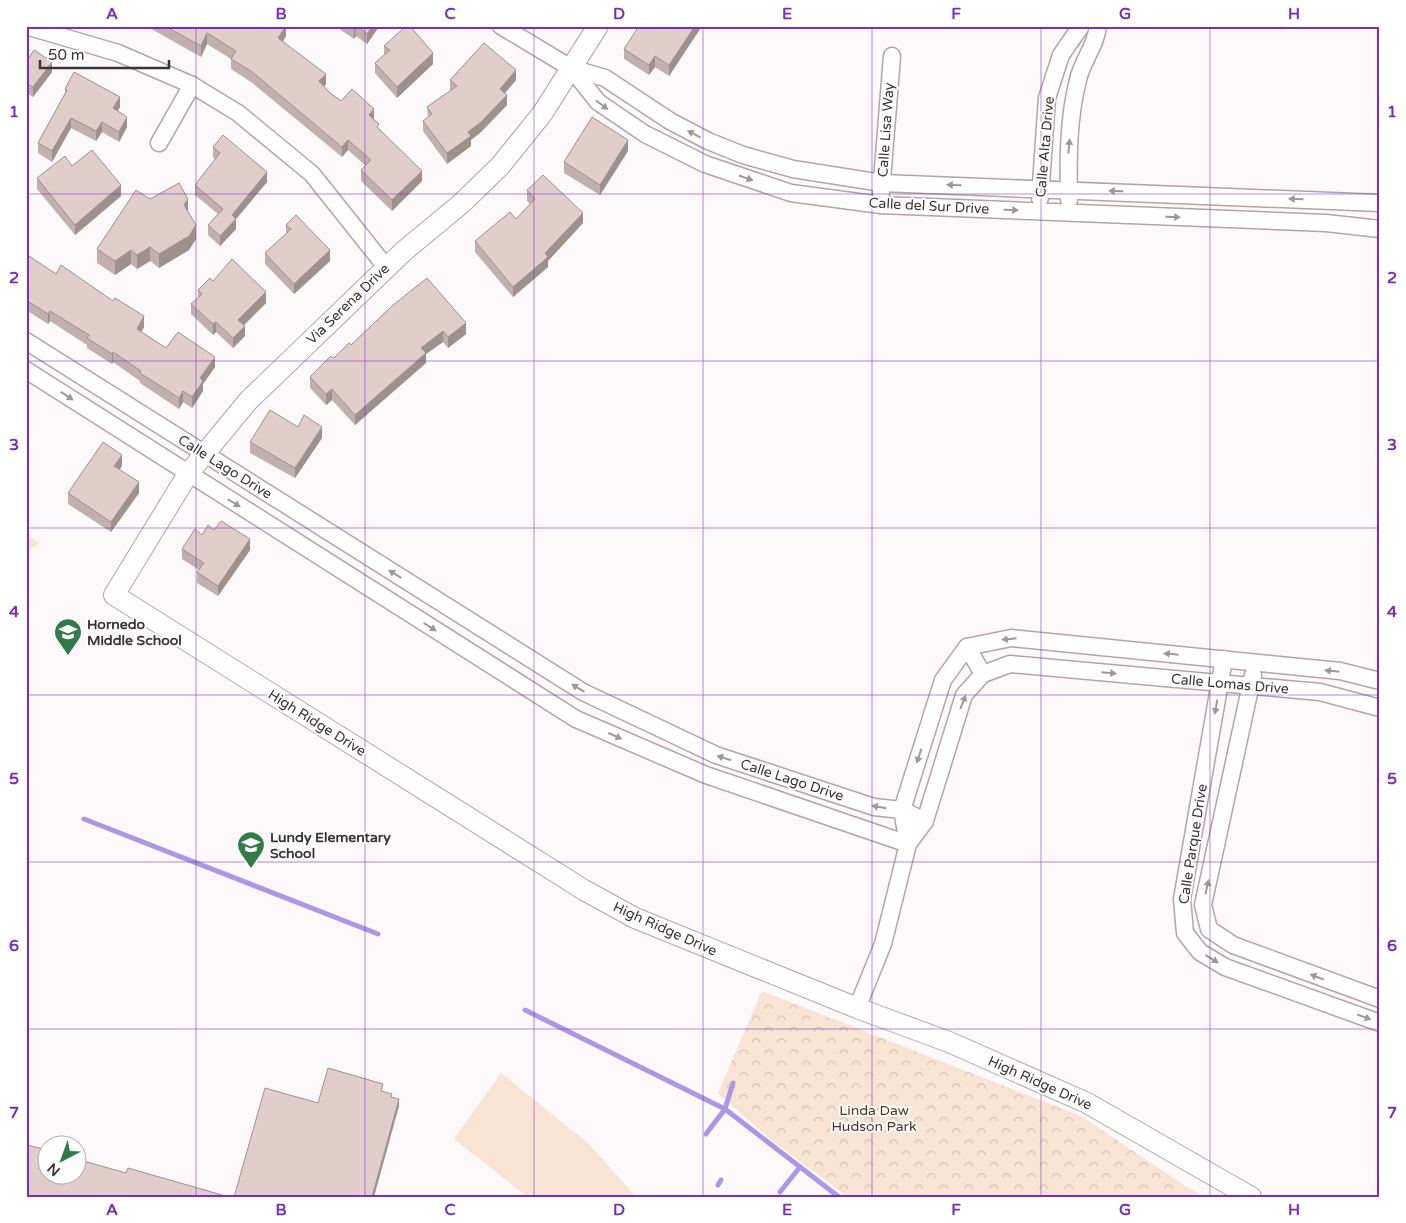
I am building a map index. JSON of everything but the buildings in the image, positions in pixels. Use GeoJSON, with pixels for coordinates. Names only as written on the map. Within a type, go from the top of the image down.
{"type":"FeatureCollection","features":[{"type":"Feature","properties":{"kind":"street"},"geometry":{"type":"LineString","coordinates":[[26,26],[118,53],[192,85],[238,113],[312,174],[386,267]]}},
{"type":"Feature","properties":{"kind":"street","name":"Calle del Sur Drive"},"geometry":{"type":"LineString","coordinates":[[501,26],[570,68],[605,78],[670,121],[708,141],[743,155],[800,170],[882,182],[1328,200],[1380,204]]}},
{"type":"Feature","properties":{"kind":"street","name":"Via Serena Drive"},"geometry":{"type":"LineString","coordinates":[[114,595],[188,474],[248,401],[386,267],[462,203],[500,166],[542,114],[598,26]]}},
{"type":"Feature","properties":{"kind":"street","name":"Calle Alta Drive"},"geometry":{"type":"LineString","coordinates":[[1040,211],[1047,98],[1061,55],[1080,26]]}},
{"type":"Feature","properties":{"kind":"street","name":"Calle Alta Drive"},"geometry":{"type":"LineString","coordinates":[[1070,212],[1068,161],[1078,79],[1097,37],[1098,26]]}},
{"type":"Feature","properties":{"kind":"street"},"geometry":{"type":"LineString","coordinates":[[1061,55],[1084,66]]}},
{"type":"Feature","properties":{"kind":"street","name":"Calle Lisa Way"},"geometry":{"type":"LineString","coordinates":[[880,205],[892,56]]}},
{"type":"Feature","properties":{"kind":"street","name":"Calle del Sur Drive"},"geometry":{"type":"LineString","coordinates":[[570,68],[598,102],[645,134],[705,164],[791,193],[880,205],[1326,223],[1380,229]]}},
{"type":"Feature","properties":{"kind":"street"},"geometry":{"type":"LineString","coordinates":[[159,143],[192,85]]}},
{"type":"Feature","properties":{"kind":"street"},"geometry":{"type":"LineString","coordinates":[[1326,223],[1328,200]]}},
{"type":"Feature","properties":{"kind":"street","name":"Calle Lago Drive"},"geometry":{"type":"LineString","coordinates":[[26,341],[583,692],[716,755],[874,807],[902,810],[925,821]]}},
{"type":"Feature","properties":{"kind":"street","name":"Calle Lago Drive"},"geometry":{"type":"LineString","coordinates":[[26,370],[576,719],[706,775],[908,844]]}},
{"type":"Feature","properties":{"kind":"street"},"geometry":{"type":"LineString","coordinates":[[410,614],[424,592]]}},
{"type":"Feature","properties":{"kind":"street","name":"High Ridge Drive"},"geometry":{"type":"LineString","coordinates":[[114,595],[584,890],[635,918],[858,1008],[949,1042],[1087,1103],[1251,1197]]}},
{"type":"Feature","properties":{"kind":"street","name":"Calle Lomas Drive"},"geometry":{"type":"LineString","coordinates":[[908,844],[902,810],[943,680],[967,647],[1011,638],[1340,671],[1380,681]]}},
{"type":"Feature","properties":{"kind":"street"},"geometry":{"type":"LineString","coordinates":[[1078,644],[1078,670]]}},
{"type":"Feature","properties":{"kind":"street"},"geometry":{"type":"LineString","coordinates":[[967,647],[984,674]]}},
{"type":"Feature","properties":{"kind":"street","name":"Calle Parque Drive"},"geometry":{"type":"LineString","coordinates":[[1224,659],[1182,899],[1185,933],[1200,952],[1225,967],[1380,1023]]}},
{"type":"Feature","properties":{"kind":"street","name":"Calle Parque Drive"},"geometry":{"type":"LineString","coordinates":[[1209,929],[1203,905],[1256,663]]}},
{"type":"Feature","properties":{"kind":"street","name":"Calle Lomas Drive"},"geometry":{"type":"LineString","coordinates":[[858,1008],[883,944],[908,844],[925,821],[964,696],[984,674],[1010,664],[1320,692],[1380,708]]}},
{"type":"Feature","properties":{"kind":"street"},"geometry":{"type":"LineString","coordinates":[[651,751],[662,729]]}},
{"type":"Feature","properties":{"kind":"street"},"geometry":{"type":"LineString","coordinates":[[1193,943],[1209,929],[1232,945],[1380,999]]}},
{"type":"Feature","properties":{"kind":"green space"},"geometry":{"type":"Polygon","coordinates":[[[26,534],[40,543],[26,552],[26,534]]]}},
{"type":"Feature","properties":{"kind":"green space","name":"Linda Daw Hudson Park"},"geometry":{"type":"Polygon","coordinates":[[[762,991],[1081,1116],[1190,1189],[1206,1197],[848,1197],[770,1139],[718,1093],[762,991]]]}},
{"type":"Feature","properties":{"kind":"green space"},"geometry":{"type":"Polygon","coordinates":[[[501,1073],[588,1143],[636,1197],[528,1197],[454,1139],[501,1073]]]}},
{"type":"Feature","properties":{"kind":"waterway"},"geometry":{"type":"LineString","coordinates":[[84,819],[378,934]]}},
{"type":"Feature","properties":{"kind":"waterway"},"geometry":{"type":"LineString","coordinates":[[525,1010],[725,1109],[839,1197]]}},
{"type":"Feature","properties":{"kind":"waterway"},"geometry":{"type":"LineString","coordinates":[[706,1134],[725,1109],[733,1083]]}},
{"type":"Feature","properties":{"kind":"waterway"},"geometry":{"type":"LineString","coordinates":[[780,1192],[800,1167]]}},
{"type":"Feature","properties":{"kind":"waterway"},"geometry":{"type":"LineString","coordinates":[[718,1185],[721,1180]]}},
{"type":"Feature","properties":{"kind":"place","name":"Hornedo Middle School"},"geometry":{"type":"Point","coordinates":[68,656]}},
{"type":"Feature","properties":{"kind":"place","name":"Lundy Elementary School"},"geometry":{"type":"Point","coordinates":[251,869]}}]}
